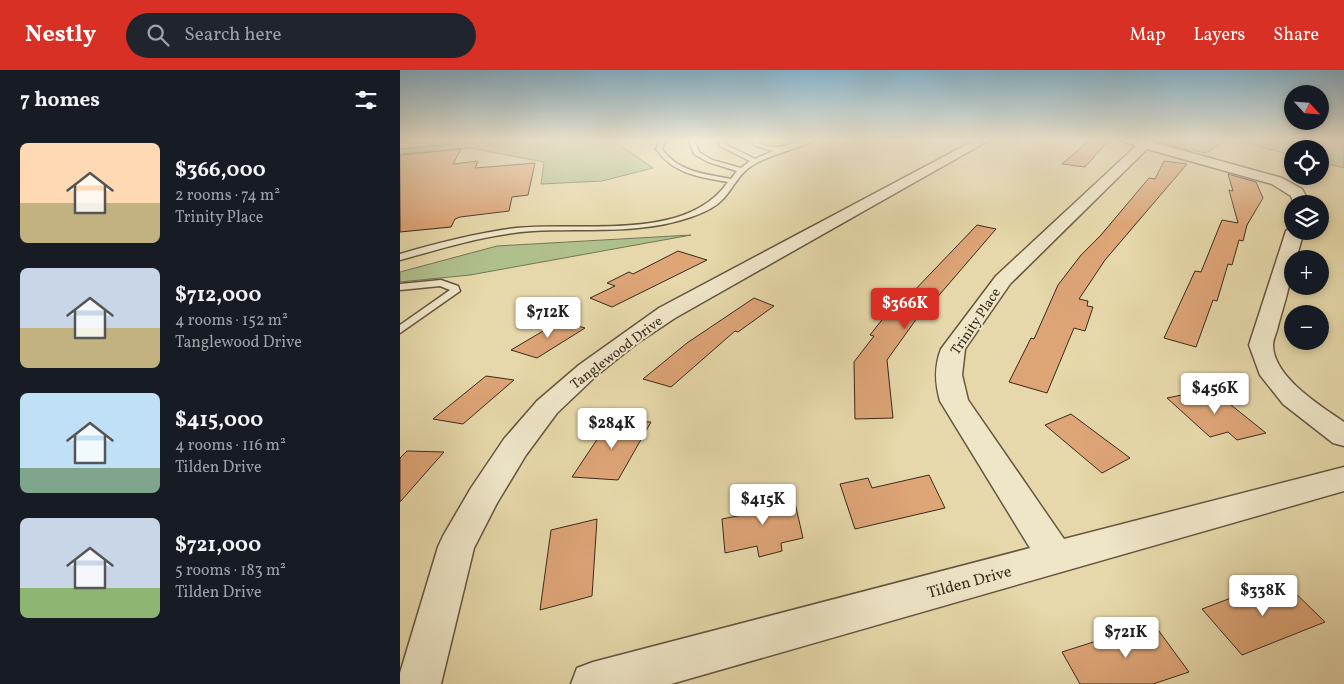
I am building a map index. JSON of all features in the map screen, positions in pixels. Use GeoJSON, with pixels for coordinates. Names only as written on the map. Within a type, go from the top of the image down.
{"type":"FeatureCollection","features":[{"type":"Feature","properties":{"kind":"street","name":"Tanglewood Drive"},"geometry":{"type":"LineString","coordinates":[[419,684],[456,547],[483,497],[515,447],[547,408],[588,370],[628,339],[667,313],[933,168]]}},
{"type":"Feature","properties":{"kind":"street","name":"Trinity Place"},"geometry":{"type":"LineString","coordinates":[[1056,558],[954,401],[948,380],[948,362],[953,349],[1002,280],[1109,168]]}},
{"type":"Feature","properties":{"kind":"street"},"geometry":{"type":"LineString","coordinates":[[1228,168],[1277,181],[1295,190],[1300,195]]}},
{"type":"Feature","properties":{"kind":"street"},"geometry":{"type":"LineString","coordinates":[[1292,240],[1261,345],[1264,360],[1273,378],[1288,395],[1344,436]]}},
{"type":"Feature","properties":{"kind":"street","name":"Tilden Drive"},"geometry":{"type":"LineString","coordinates":[[594,684],[1344,479]]}},
{"type":"Feature","properties":{"kind":"lane"},"geometry":{"type":"LineString","coordinates":[[682,168],[732,181]]}},
{"type":"Feature","properties":{"kind":"lane"},"geometry":{"type":"LineString","coordinates":[[734,168],[742,170]]}},
{"type":"Feature","properties":{"kind":"lane"},"geometry":{"type":"LineString","coordinates":[[400,257],[466,239],[513,231],[628,228],[665,222],[712,204],[720,198],[732,181],[745,168]]}},
{"type":"Feature","properties":{"kind":"lane"},"geometry":{"type":"LineString","coordinates":[[400,287],[440,283],[454,288],[455,291],[400,330]]}},
{"type":"Feature","properties":{"kind":"green space"},"geometry":{"type":"Polygon","coordinates":[[[543,168],[653,168],[602,181],[541,184],[543,168]]]}},
{"type":"Feature","properties":{"kind":"green space"},"geometry":{"type":"Polygon","coordinates":[[[691,235],[470,275],[400,282],[400,272],[497,246],[691,235]]]}},
{"type":"Feature","properties":{"kind":"building"},"geometry":{"type":"Polygon","coordinates":[[[400,168],[534,168],[528,195],[512,197],[509,211],[460,217],[455,219],[451,227],[400,232],[400,168]]]}},
{"type":"Feature","properties":{"kind":"building"},"geometry":{"type":"Polygon","coordinates":[[[1161,168],[1184,168],[1105,260],[1079,299],[1088,301],[1087,306],[1093,307],[1085,331],[1074,328],[1047,393],[1009,382],[1031,338],[1034,339],[1058,285],[1081,255],[1101,235],[1149,178],[1155,179],[1161,168]]]}},
{"type":"Feature","properties":{"kind":"building"},"geometry":{"type":"Polygon","coordinates":[[[1228,174],[1256,182],[1263,198],[1247,225],[1243,241],[1239,240],[1232,265],[1228,264],[1217,301],[1213,300],[1196,347],[1164,338],[1195,271],[1201,272],[1222,220],[1238,223],[1229,190],[1233,191],[1228,174]]]}},
{"type":"Feature","properties":{"kind":"building"},"geometry":{"type":"Polygon","coordinates":[[[977,225],[996,229],[928,308],[925,307],[887,360],[893,418],[855,419],[854,362],[874,336],[870,335],[904,292],[911,294],[977,225]]]}},
{"type":"Feature","properties":{"kind":"building"},"geometry":{"type":"Polygon","coordinates":[[[678,251],[707,260],[612,307],[590,298],[615,286],[607,283],[629,272],[633,274],[678,251]]]}},
{"type":"Feature","properties":{"kind":"building"},"geometry":{"type":"Polygon","coordinates":[[[754,298],[774,306],[738,332],[735,331],[671,387],[643,379],[687,343],[754,298]]]}},
{"type":"Feature","properties":{"kind":"building"},"geometry":{"type":"Polygon","coordinates":[[[560,321],[585,328],[537,358],[511,350],[560,321]]]}},
{"type":"Feature","properties":{"kind":"building"},"geometry":{"type":"Polygon","coordinates":[[[486,376],[514,380],[463,424],[433,419],[486,376]]]}},
{"type":"Feature","properties":{"kind":"building"},"geometry":{"type":"Polygon","coordinates":[[[1211,389],[1266,433],[1237,440],[1228,432],[1210,437],[1167,398],[1211,389]]]}},
{"type":"Feature","properties":{"kind":"building"},"geometry":{"type":"Polygon","coordinates":[[[1071,414],[1130,458],[1102,473],[1045,425],[1071,414]]]}},
{"type":"Feature","properties":{"kind":"building"},"geometry":{"type":"Polygon","coordinates":[[[610,420],[651,422],[618,480],[572,477],[610,420]]]}},
{"type":"Feature","properties":{"kind":"building"},"geometry":{"type":"Polygon","coordinates":[[[407,451],[444,452],[400,502],[400,458],[407,451]]]}},
{"type":"Feature","properties":{"kind":"building"},"geometry":{"type":"Polygon","coordinates":[[[929,475],[945,508],[855,529],[840,484],[868,478],[872,488],[929,475]]]}},
{"type":"Feature","properties":{"kind":"building"},"geometry":{"type":"Polygon","coordinates":[[[782,494],[785,505],[795,503],[803,538],[781,543],[782,551],[759,557],[757,546],[725,553],[722,519],[747,514],[745,502],[782,494]]]}},
{"type":"Feature","properties":{"kind":"building"},"geometry":{"type":"Polygon","coordinates":[[[597,519],[592,596],[540,610],[551,530],[597,519]]]}},
{"type":"Feature","properties":{"kind":"building"},"geometry":{"type":"Polygon","coordinates":[[[1281,579],[1325,622],[1242,655],[1202,609],[1281,579]]]}},
{"type":"Feature","properties":{"kind":"building"},"geometry":{"type":"Polygon","coordinates":[[[1153,623],[1189,672],[1153,684],[1080,684],[1062,652],[1153,623]]]}}]}
